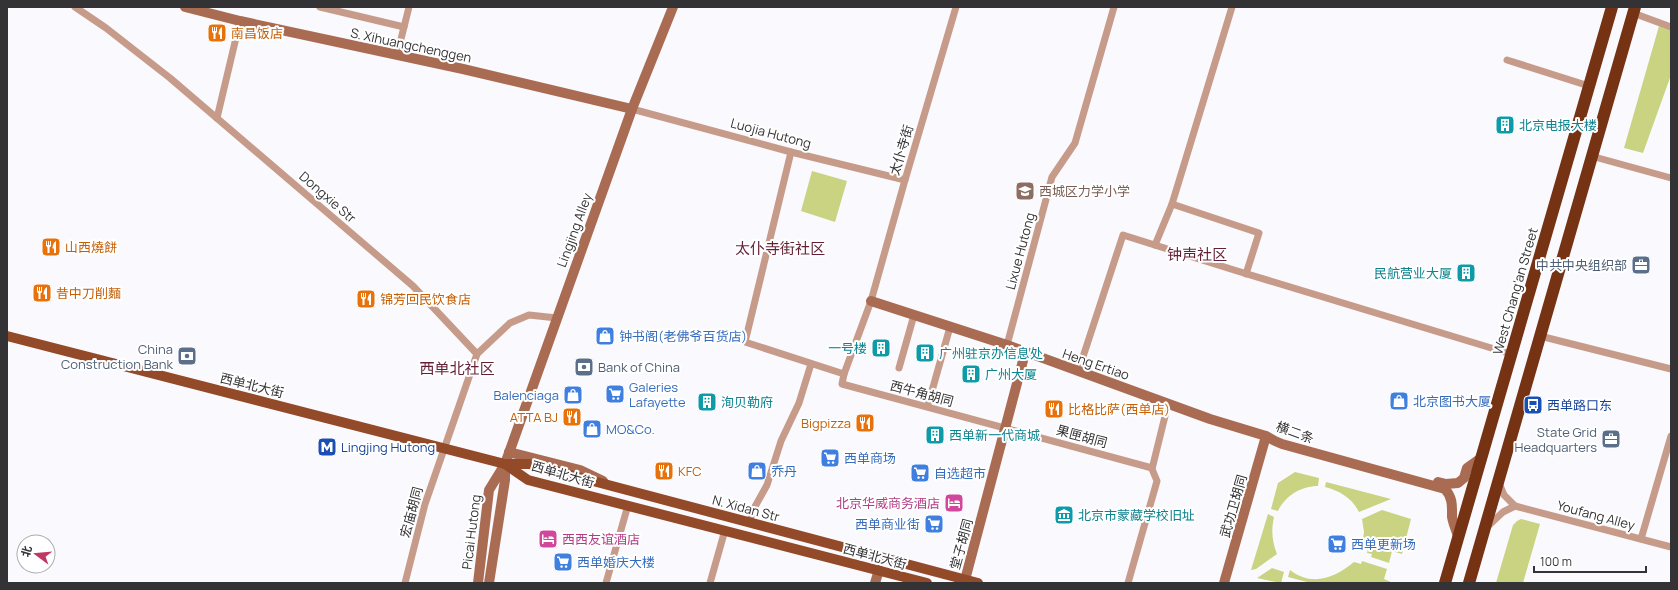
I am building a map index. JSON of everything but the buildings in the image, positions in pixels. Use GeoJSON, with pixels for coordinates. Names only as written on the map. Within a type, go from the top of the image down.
{"type":"FeatureCollection","features":[{"type":"Feature","properties":{"kind":"highway","name":"West Chang'an Street"},"geometry":{"type":"LineString","coordinates":[[1445,583],[1612,7]]}},
{"type":"Feature","properties":{"kind":"highway"},"geometry":{"type":"LineString","coordinates":[[1469,583],[1634,10]]}},
{"type":"Feature","properties":{"kind":"main road","name":"S. Xihuangchenggen"},"geometry":{"type":"LineString","coordinates":[[185,7],[240,21],[397,55],[632,109]]}},
{"type":"Feature","properties":{"kind":"main road","name":"Lingjing Alley"},"geometry":{"type":"LineString","coordinates":[[506,464],[632,109],[673,7]]}},
{"type":"Feature","properties":{"kind":"main road","name":"Heng Ertiao"},"geometry":{"type":"LineString","coordinates":[[872,301],[1007,346],[1210,419],[1266,436]]}},
{"type":"Feature","properties":{"kind":"main road","name":"西单北大街"},"geometry":{"type":"LineString","coordinates":[[7,336],[506,464],[528,480],[927,583]]}},
{"type":"Feature","properties":{"kind":"main road","name":"堂子胡同"},"geometry":{"type":"LineString","coordinates":[[965,580],[1025,353]]}},
{"type":"Feature","properties":{"kind":"main road","name":"横二条"},"geometry":{"type":"LineString","coordinates":[[1266,436],[1277,435],[1446,484],[1458,483],[1464,478],[1467,468],[1481,458]]}},
{"type":"Feature","properties":{"kind":"main road","name":"横二条"},"geometry":{"type":"LineString","coordinates":[[1266,436],[1282,444],[1445,489],[1449,494],[1453,507],[1452,518],[1458,536]]}},
{"type":"Feature","properties":{"kind":"main road","name":"武功卫胡同"},"geometry":{"type":"LineString","coordinates":[[1224,583],[1266,436]]}},
{"type":"Feature","properties":{"kind":"main road"},"geometry":{"type":"LineString","coordinates":[[510,452],[580,470],[620,488]]}},
{"type":"Feature","properties":{"kind":"main road"},"geometry":{"type":"LineString","coordinates":[[489,583],[505,480],[506,464]]}},
{"type":"Feature","properties":{"kind":"main road","name":"N. Xidan Str"},"geometry":{"type":"LineString","coordinates":[[506,464],[529,464],[978,583]]}},
{"type":"Feature","properties":{"kind":"main road","name":"Picai Hutong"},"geometry":{"type":"LineString","coordinates":[[478,583],[489,490],[506,464]]}},
{"type":"Feature","properties":{"kind":"main road"},"geometry":{"type":"LineString","coordinates":[[875,583],[879,570]]}},
{"type":"Feature","properties":{"kind":"street","name":"Dongxie Str"},"geometry":{"type":"LineString","coordinates":[[75,7],[106,28],[170,78],[413,286],[477,354]]}},
{"type":"Feature","properties":{"kind":"street"},"geometry":{"type":"LineString","coordinates":[[320,7],[351,10],[404,26]]}},
{"type":"Feature","properties":{"kind":"street"},"geometry":{"type":"LineString","coordinates":[[397,55],[409,7]]}},
{"type":"Feature","properties":{"kind":"street","name":"太仆寺街"},"geometry":{"type":"LineString","coordinates":[[844,374],[872,301],[905,180],[956,7]]}},
{"type":"Feature","properties":{"kind":"street","name":"Lixue Hutong"},"geometry":{"type":"LineString","coordinates":[[1007,346],[1052,177],[1075,144],[1114,7]]}},
{"type":"Feature","properties":{"kind":"street"},"geometry":{"type":"LineString","coordinates":[[1155,245],[1172,204],[1232,7]]}},
{"type":"Feature","properties":{"kind":"street"},"geometry":{"type":"LineString","coordinates":[[1634,10],[1671,27]]}},
{"type":"Feature","properties":{"kind":"street"},"geometry":{"type":"LineString","coordinates":[[217,118],[240,21]]}},
{"type":"Feature","properties":{"kind":"street"},"geometry":{"type":"LineString","coordinates":[[1507,60],[1589,86]]}},
{"type":"Feature","properties":{"kind":"street","name":"Luojia Hutong"},"geometry":{"type":"LineString","coordinates":[[632,109],[791,152],[897,176],[905,180]]}},
{"type":"Feature","properties":{"kind":"street"},"geometry":{"type":"LineString","coordinates":[[791,152],[745,342],[844,374]]}},
{"type":"Feature","properties":{"kind":"street"},"geometry":{"type":"LineString","coordinates":[[1591,156],[1671,178]]}},
{"type":"Feature","properties":{"kind":"street"},"geometry":{"type":"LineString","coordinates":[[1172,204],[1259,233],[1246,274]]}},
{"type":"Feature","properties":{"kind":"street"},"geometry":{"type":"LineString","coordinates":[[1078,372],[1123,235],[1246,274],[1511,354]]}},
{"type":"Feature","properties":{"kind":"street"},"geometry":{"type":"LineString","coordinates":[[443,448],[477,354],[510,323],[529,315],[557,318]]}},
{"type":"Feature","properties":{"kind":"street"},"geometry":{"type":"LineString","coordinates":[[899,368],[914,316]]}},
{"type":"Feature","properties":{"kind":"street"},"geometry":{"type":"LineString","coordinates":[[928,405],[950,327]]}},
{"type":"Feature","properties":{"kind":"street"},"geometry":{"type":"LineString","coordinates":[[1540,336],[1671,369]]}},
{"type":"Feature","properties":{"kind":"street"},"geometry":{"type":"LineString","coordinates":[[750,522],[752,512],[767,485],[781,440],[799,403],[811,364]]}},
{"type":"Feature","properties":{"kind":"street","name":"西牛角胡同"},"geometry":{"type":"LineString","coordinates":[[844,374],[842,384],[1006,428]]}},
{"type":"Feature","properties":{"kind":"street"},"geometry":{"type":"LineString","coordinates":[[1128,583],[1157,481],[1152,468],[1168,404]]}},
{"type":"Feature","properties":{"kind":"street","name":"果匣胡同"},"geometry":{"type":"LineString","coordinates":[[1006,428],[1152,468]]}},
{"type":"Feature","properties":{"kind":"street"},"geometry":{"type":"LineString","coordinates":[[1641,539],[1671,436]]}},
{"type":"Feature","properties":{"kind":"street","name":"宏庙胡同"},"geometry":{"type":"LineString","coordinates":[[405,583],[425,504],[443,448]]}},
{"type":"Feature","properties":{"kind":"street"},"geometry":{"type":"LineString","coordinates":[[1485,530],[1503,512],[1515,506],[1504,495],[1498,481]]}},
{"type":"Feature","properties":{"kind":"street"},"geometry":{"type":"LineString","coordinates":[[606,583],[628,505]]}},
{"type":"Feature","properties":{"kind":"street","name":"Youfang Alley"},"geometry":{"type":"LineString","coordinates":[[1515,506],[1671,548]]}},
{"type":"Feature","properties":{"kind":"street"},"geometry":{"type":"LineString","coordinates":[[710,583],[725,530]]}},
{"type":"Feature","properties":{"kind":"green space"},"geometry":{"type":"Polygon","coordinates":[[[1659,26],[1671,30],[1671,75],[1643,153],[1624,148],[1659,26]]]}},
{"type":"Feature","properties":{"kind":"green space"},"geometry":{"type":"Polygon","coordinates":[[[812,171],[847,181],[835,222],[801,211],[812,171]]]}},
{"type":"Feature","properties":{"kind":"green space"},"geometry":{"type":"Polygon","coordinates":[[[1295,472],[1319,478],[1318,486],[1312,486],[1300,490],[1289,496],[1278,511],[1271,509],[1278,483],[1295,472]]]}},
{"type":"Feature","properties":{"kind":"green space"},"geometry":{"type":"Polygon","coordinates":[[[1326,482],[1391,499],[1359,512],[1353,503],[1345,496],[1325,487],[1326,482]]]}},
{"type":"Feature","properties":{"kind":"green space"},"geometry":{"type":"Polygon","coordinates":[[[1382,510],[1411,519],[1402,554],[1392,551],[1389,563],[1371,557],[1372,554],[1367,553],[1368,549],[1362,547],[1364,532],[1362,519],[1382,510]]]}},
{"type":"Feature","properties":{"kind":"green space"},"geometry":{"type":"Polygon","coordinates":[[[1268,514],[1274,517],[1272,536],[1277,554],[1256,569],[1251,570],[1268,514]]]}},
{"type":"Feature","properties":{"kind":"green space"},"geometry":{"type":"Polygon","coordinates":[[[1521,519],[1540,524],[1523,583],[1496,583],[1513,525],[1521,519]]]}},
{"type":"Feature","properties":{"kind":"green space"},"geometry":{"type":"Polygon","coordinates":[[[1362,561],[1387,569],[1384,579],[1393,583],[1311,583],[1288,577],[1290,570],[1307,578],[1323,578],[1331,576],[1347,568],[1354,562],[1361,564],[1362,561]]]}},
{"type":"Feature","properties":{"kind":"green space"},"geometry":{"type":"Polygon","coordinates":[[[1272,568],[1284,572],[1281,583],[1257,578],[1272,568]]]}},
{"type":"Feature","properties":{"kind":"place","name":"南昌饭店"},"geometry":{"type":"Point","coordinates":[217,33]}},
{"type":"Feature","properties":{"kind":"place","name":"北京电报大楼"},"geometry":{"type":"Point","coordinates":[1505,125]}},
{"type":"Feature","properties":{"kind":"place","name":"西城区力学小学"},"geometry":{"type":"Point","coordinates":[1025,191]}},
{"type":"Feature","properties":{"kind":"place","name":"山西燒餅"},"geometry":{"type":"Point","coordinates":[51,247]}},
{"type":"Feature","properties":{"kind":"place","name":"中共中央组织部"},"geometry":{"type":"Point","coordinates":[1641,265]}},
{"type":"Feature","properties":{"kind":"place","name":"民航营业大厦"},"geometry":{"type":"Point","coordinates":[1466,273]}},
{"type":"Feature","properties":{"kind":"place","name":"昔中刀削麵"},"geometry":{"type":"Point","coordinates":[42,293]}},
{"type":"Feature","properties":{"kind":"place","name":"锦芳回民饮食店"},"geometry":{"type":"Point","coordinates":[366,299]}},
{"type":"Feature","properties":{"kind":"place","name":"钟书阁(老佛爷百货店)"},"geometry":{"type":"Point","coordinates":[605,336]}},
{"type":"Feature","properties":{"kind":"place","name":"一号楼"},"geometry":{"type":"Point","coordinates":[881,348]}},
{"type":"Feature","properties":{"kind":"place","name":"广州驻京办信息处"},"geometry":{"type":"Point","coordinates":[925,353]}},
{"type":"Feature","properties":{"kind":"place","name":"China Construction Bank"},"geometry":{"type":"Point","coordinates":[187,356]}},
{"type":"Feature","properties":{"kind":"place","name":"Bank of China"},"geometry":{"type":"Point","coordinates":[584,367]}},
{"type":"Feature","properties":{"kind":"place","name":"广州大厦"},"geometry":{"type":"Point","coordinates":[971,374]}},
{"type":"Feature","properties":{"kind":"place","name":"Galeries Lafayette"},"geometry":{"type":"Point","coordinates":[615,394]}},
{"type":"Feature","properties":{"kind":"place","name":"Balenciaga"},"geometry":{"type":"Point","coordinates":[573,395]}},
{"type":"Feature","properties":{"kind":"place","name":"北京图书大厦"},"geometry":{"type":"Point","coordinates":[1399,401]}},
{"type":"Feature","properties":{"kind":"place","name":"洵贝勒府"},"geometry":{"type":"Point","coordinates":[707,402]}},
{"type":"Feature","properties":{"kind":"place","name":"西单路口东"},"geometry":{"type":"Point","coordinates":[1533,405]}},
{"type":"Feature","properties":{"kind":"place","name":"比格比萨(西单店)"},"geometry":{"type":"Point","coordinates":[1054,409]}},
{"type":"Feature","properties":{"kind":"place","name":"ATTA BJ"},"geometry":{"type":"Point","coordinates":[572,417]}},
{"type":"Feature","properties":{"kind":"place","name":"Bigpizza"},"geometry":{"type":"Point","coordinates":[865,423]}},
{"type":"Feature","properties":{"kind":"place","name":"MO&Co."},"geometry":{"type":"Point","coordinates":[592,429]}},
{"type":"Feature","properties":{"kind":"place","name":"西单新一代商城"},"geometry":{"type":"Point","coordinates":[935,435]}},
{"type":"Feature","properties":{"kind":"place","name":"State Grid Headquarters"},"geometry":{"type":"Point","coordinates":[1611,439]}},
{"type":"Feature","properties":{"kind":"place","name":"Lingjing Hutong"},"geometry":{"type":"Point","coordinates":[327,447]}},
{"type":"Feature","properties":{"kind":"place","name":"西单商场"},"geometry":{"type":"Point","coordinates":[830,458]}},
{"type":"Feature","properties":{"kind":"place","name":"KFC"},"geometry":{"type":"Point","coordinates":[664,471]}},
{"type":"Feature","properties":{"kind":"place","name":"乔丹"},"geometry":{"type":"Point","coordinates":[757,471]}},
{"type":"Feature","properties":{"kind":"place","name":"自选超市"},"geometry":{"type":"Point","coordinates":[920,473]}},
{"type":"Feature","properties":{"kind":"place","name":"北京华威商务酒店"},"geometry":{"type":"Point","coordinates":[954,503]}},
{"type":"Feature","properties":{"kind":"place","name":"北京市蒙藏学校旧址"},"geometry":{"type":"Point","coordinates":[1064,515]}},
{"type":"Feature","properties":{"kind":"place","name":"西单商业街"},"geometry":{"type":"Point","coordinates":[934,524]}},
{"type":"Feature","properties":{"kind":"place","name":"西西友谊酒店"},"geometry":{"type":"Point","coordinates":[548,539]}},
{"type":"Feature","properties":{"kind":"place","name":"西单更新场"},"geometry":{"type":"Point","coordinates":[1337,544]}},
{"type":"Feature","properties":{"kind":"place","name":"西单婚庆大楼"},"geometry":{"type":"Point","coordinates":[563,562]}},
{"type":"Feature","properties":{"kind":"district","name":"太仆寺街社区"},"geometry":{"type":"Point","coordinates":[780,249]}},
{"type":"Feature","properties":{"kind":"district","name":"钟声社区"},"geometry":{"type":"Point","coordinates":[1197,255]}},
{"type":"Feature","properties":{"kind":"district","name":"西单北社区"},"geometry":{"type":"Point","coordinates":[457,369]}}]}
